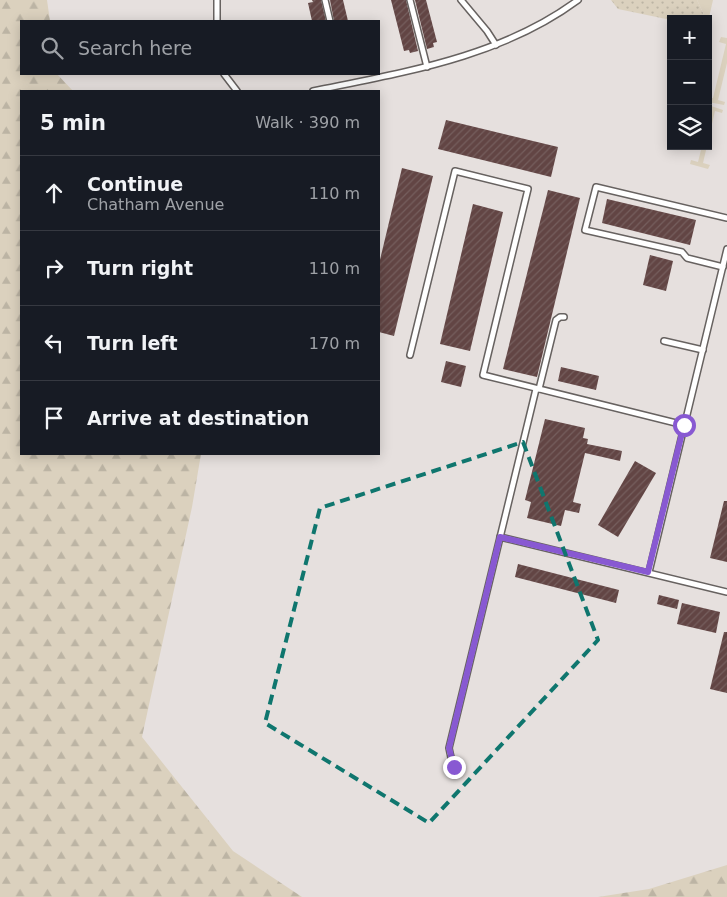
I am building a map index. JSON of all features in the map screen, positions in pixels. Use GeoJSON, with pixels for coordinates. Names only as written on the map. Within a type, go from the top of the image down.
{"type":"FeatureCollection","features":[{"type":"Feature","properties":{"kind":"lane"},"geometry":{"type":"LineString","coordinates":[[216,0],[217,20]]}},
{"type":"Feature","properties":{"kind":"lane"},"geometry":{"type":"LineString","coordinates":[[325,0],[330,20]]}},
{"type":"Feature","properties":{"kind":"lane"},"geometry":{"type":"LineString","coordinates":[[410,0],[427,67]]}},
{"type":"Feature","properties":{"kind":"lane"},"geometry":{"type":"LineString","coordinates":[[461,0],[488,31],[496,45]]}},
{"type":"Feature","properties":{"kind":"lane"},"geometry":{"type":"LineString","coordinates":[[319,90],[427,67],[479,52],[550,19],[574,1]]}},
{"type":"Feature","properties":{"kind":"lane"},"geometry":{"type":"LineString","coordinates":[[225,75],[236,90]]}},
{"type":"Feature","properties":{"kind":"lane"},"geometry":{"type":"LineString","coordinates":[[410,355],[455,172],[528,189],[484,375],[684,425]]}},
{"type":"Feature","properties":{"kind":"lane"},"geometry":{"type":"LineString","coordinates":[[723,268],[687,258],[682,252],[585,230],[596,187],[727,218]]}},
{"type":"Feature","properties":{"kind":"lane"},"geometry":{"type":"LineString","coordinates":[[648,572],[727,249]]}},
{"type":"Feature","properties":{"kind":"lane"},"geometry":{"type":"LineString","coordinates":[[454,767],[449,748],[500,537],[556,320],[564,317]]}},
{"type":"Feature","properties":{"kind":"lane"},"geometry":{"type":"LineString","coordinates":[[664,341],[702,350]]}},
{"type":"Feature","properties":{"kind":"lane"},"geometry":{"type":"LineString","coordinates":[[500,537],[727,592]]}},
{"type":"Feature","properties":{"kind":"highlighted area"},"geometry":{"type":"Polygon","coordinates":[[[523,442],[598,640],[429,823],[265,723],[320,508],[523,442]]]}},
{"type":"Feature","properties":{"kind":"green space"},"geometry":{"type":"Polygon","coordinates":[[[0,0],[47,0],[50,20],[20,20],[20,75],[58,75],[72,90],[20,90],[20,455],[201,455],[192,507],[142,737],[233,851],[302,897],[0,897],[0,0]]]}},
{"type":"Feature","properties":{"kind":"green space"},"geometry":{"type":"Polygon","coordinates":[[[611,0],[697,0],[704,15],[667,15],[667,19],[618,9],[611,0]]]}},
{"type":"Feature","properties":{"kind":"green space"},"geometry":{"type":"Polygon","coordinates":[[[697,0],[713,0],[710,15],[704,15],[697,0]]]}},
{"type":"Feature","properties":{"kind":"green space"},"geometry":{"type":"Polygon","coordinates":[[[721,37],[727,38],[727,63],[718,100],[725,102],[724,105],[712,103],[726,44],[719,42],[721,37]]]}},
{"type":"Feature","properties":{"kind":"green space"},"geometry":{"type":"Polygon","coordinates":[[[712,106],[723,110],[722,113],[715,111],[712,124],[712,106]]]}},
{"type":"Feature","properties":{"kind":"green space"},"geometry":{"type":"Polygon","coordinates":[[[701,150],[706,150],[703,163],[710,165],[708,169],[690,164],[691,160],[698,162],[701,150]]]}},
{"type":"Feature","properties":{"kind":"green space"},"geometry":{"type":"Polygon","coordinates":[[[727,865],[727,897],[598,897],[649,889],[727,865]]]}},
{"type":"Feature","properties":{"kind":"building"},"geometry":{"type":"Polygon","coordinates":[[[312,0],[321,0],[326,20],[312,20],[308,3],[313,2],[312,0]]]}},
{"type":"Feature","properties":{"kind":"building"},"geometry":{"type":"Polygon","coordinates":[[[330,0],[343,0],[348,20],[334,20],[330,0]]]}},
{"type":"Feature","properties":{"kind":"building"},"geometry":{"type":"Polygon","coordinates":[[[391,0],[406,0],[418,51],[410,53],[409,50],[404,51],[391,0]]]}},
{"type":"Feature","properties":{"kind":"building"},"geometry":{"type":"Polygon","coordinates":[[[415,0],[426,0],[437,42],[433,43],[434,47],[427,49],[415,0]]]}},
{"type":"Feature","properties":{"kind":"building"},"geometry":{"type":"Polygon","coordinates":[[[446,120],[558,147],[551,177],[438,149],[446,120]]]}},
{"type":"Feature","properties":{"kind":"building"},"geometry":{"type":"Polygon","coordinates":[[[402,168],[433,176],[394,336],[380,332],[380,260],[402,168]]]}},
{"type":"Feature","properties":{"kind":"building"},"geometry":{"type":"Polygon","coordinates":[[[548,190],[580,198],[537,377],[503,369],[548,190]]]}},
{"type":"Feature","properties":{"kind":"building"},"geometry":{"type":"Polygon","coordinates":[[[607,199],[696,220],[690,245],[602,223],[607,199]]]}},
{"type":"Feature","properties":{"kind":"building"},"geometry":{"type":"Polygon","coordinates":[[[473,204],[503,212],[470,351],[440,344],[473,204]]]}},
{"type":"Feature","properties":{"kind":"building"},"geometry":{"type":"Polygon","coordinates":[[[650,255],[673,261],[666,291],[643,285],[650,255]]]}},
{"type":"Feature","properties":{"kind":"building"},"geometry":{"type":"Polygon","coordinates":[[[446,361],[466,366],[461,387],[441,382],[446,361]]]}},
{"type":"Feature","properties":{"kind":"building"},"geometry":{"type":"Polygon","coordinates":[[[561,367],[599,376],[596,390],[558,381],[561,367]]]}},
{"type":"Feature","properties":{"kind":"building"},"geometry":{"type":"Polygon","coordinates":[[[545,419],[585,428],[583,438],[588,439],[587,444],[622,451],[620,461],[585,453],[573,502],[581,504],[579,513],[565,510],[561,526],[527,518],[531,502],[525,500],[545,419]]]}},
{"type":"Feature","properties":{"kind":"building"},"geometry":{"type":"Polygon","coordinates":[[[635,461],[656,473],[618,537],[598,525],[635,461]]]}},
{"type":"Feature","properties":{"kind":"building"},"geometry":{"type":"Polygon","coordinates":[[[724,501],[727,501],[727,562],[710,558],[724,501]]]}},
{"type":"Feature","properties":{"kind":"building"},"geometry":{"type":"Polygon","coordinates":[[[518,564],[619,590],[616,603],[515,577],[518,564]]]}},
{"type":"Feature","properties":{"kind":"building"},"geometry":{"type":"Polygon","coordinates":[[[659,595],[679,600],[677,609],[657,604],[659,595]]]}},
{"type":"Feature","properties":{"kind":"building"},"geometry":{"type":"Polygon","coordinates":[[[682,603],[720,612],[716,633],[677,624],[682,603]]]}},
{"type":"Feature","properties":{"kind":"building"},"geometry":{"type":"Polygon","coordinates":[[[724,632],[727,632],[727,693],[710,689],[724,632]]]}},
{"type":"Feature","properties":{"kind":"route"},"geometry":{"type":"LineString","coordinates":[[454,767],[449,748],[500,537],[648,572],[684,425]]}}]}
